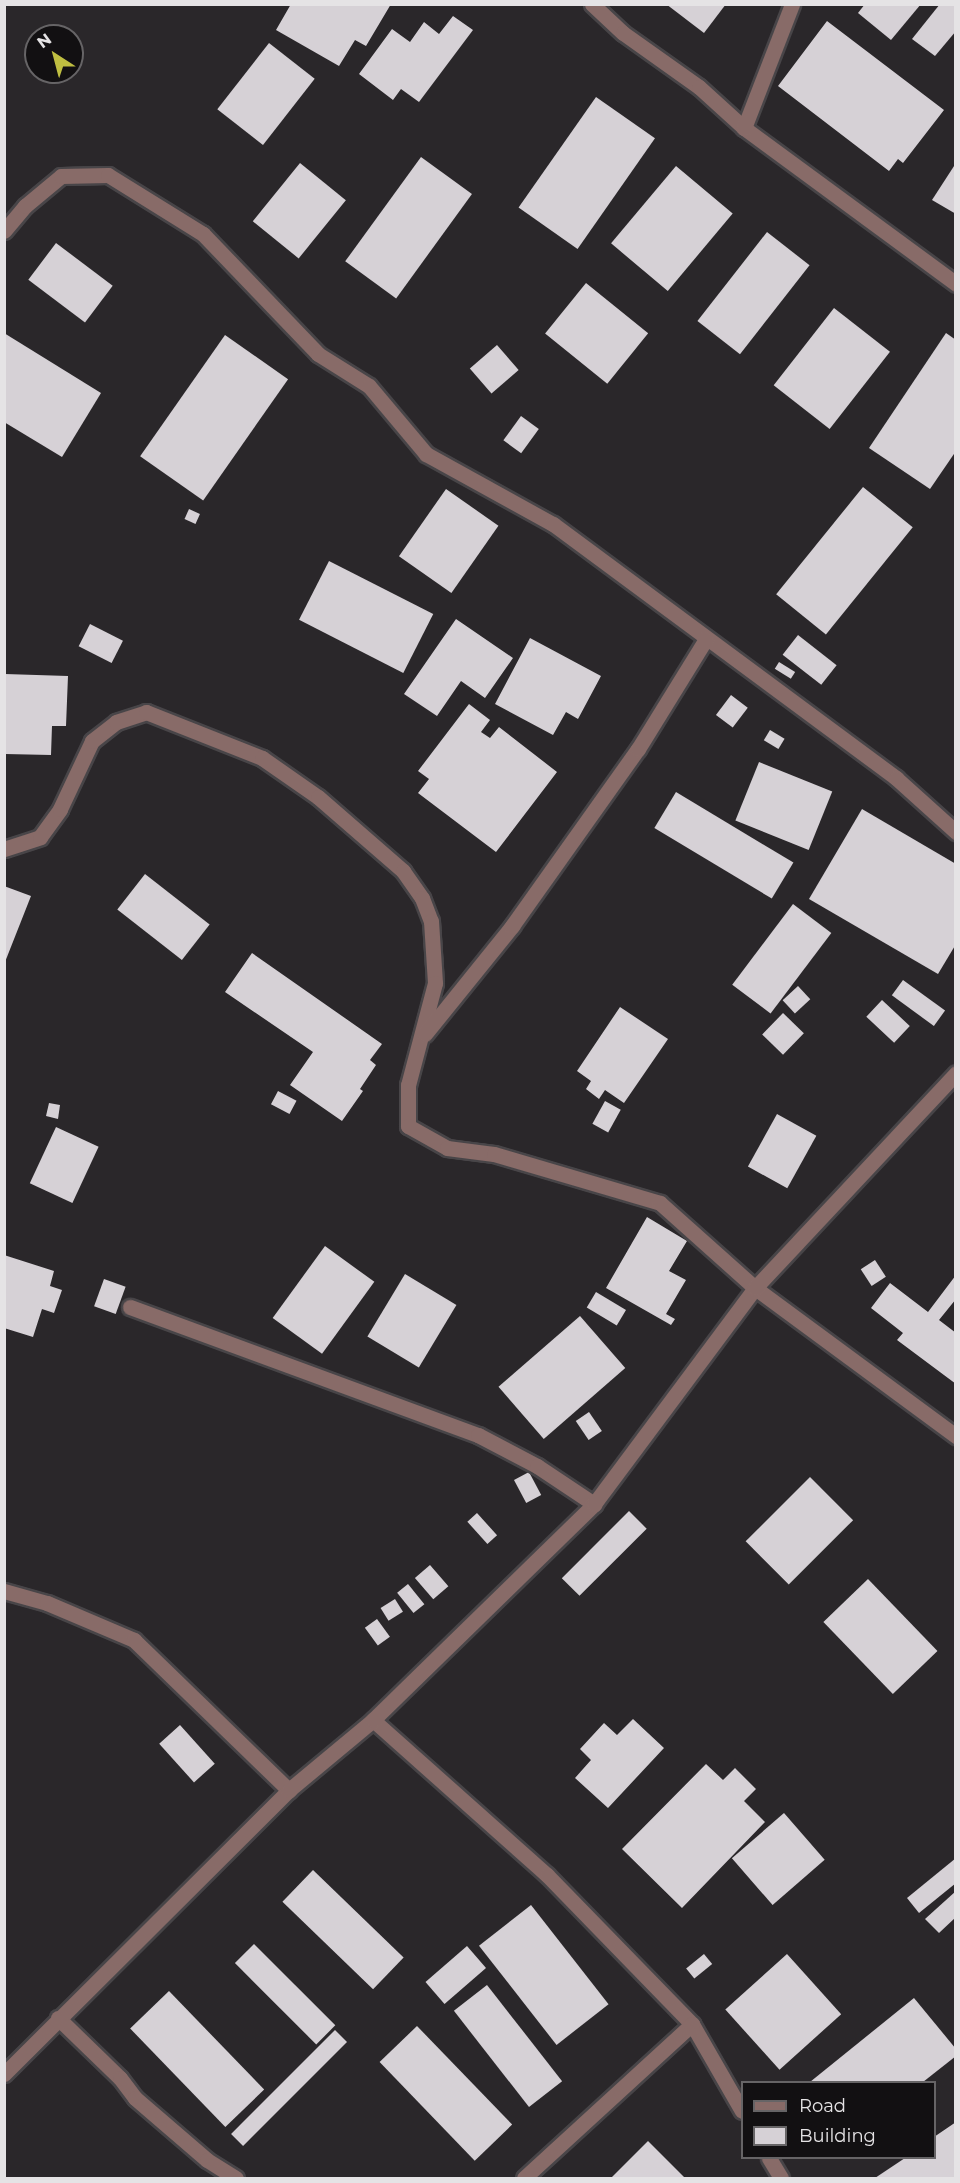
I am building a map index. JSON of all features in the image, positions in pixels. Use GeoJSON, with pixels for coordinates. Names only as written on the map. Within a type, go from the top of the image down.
{"type":"FeatureCollection","features":[{"type":"Feature","properties":{"kind":"street"},"geometry":{"type":"LineString","coordinates":[[592,4],[623,33],[699,87],[744,128],[956,284]]}},
{"type":"Feature","properties":{"kind":"street"},"geometry":{"type":"LineString","coordinates":[[744,128],[792,4]]}},
{"type":"Feature","properties":{"kind":"street"},"geometry":{"type":"LineString","coordinates":[[4,231],[25,206],[61,176],[108,175],[203,234],[318,354],[369,386],[426,454],[553,524],[896,778],[956,832]]}},
{"type":"Feature","properties":{"kind":"street"},"geometry":{"type":"LineString","coordinates":[[423,1036],[512,926],[638,749],[706,639]]}},
{"type":"Feature","properties":{"kind":"street"},"geometry":{"type":"LineString","coordinates":[[4,849],[40,837],[60,809],[92,741],[116,722],[146,712],[214,736],[262,758],[318,797],[404,871],[422,898],[431,921],[435,983],[423,1036],[408,1085],[408,1126],[447,1148],[494,1154],[660,1203],[755,1288],[956,1436]]}},
{"type":"Feature","properties":{"kind":"street"},"geometry":{"type":"LineString","coordinates":[[4,2074],[289,1790],[373,1720],[594,1504],[755,1288],[956,1073]]}},
{"type":"Feature","properties":{"kind":"street"},"geometry":{"type":"LineString","coordinates":[[130,1307],[478,1435],[537,1466],[594,1504]]}},
{"type":"Feature","properties":{"kind":"street"},"geometry":{"type":"LineString","coordinates":[[4,1591],[47,1603],[134,1640],[289,1790]]}},
{"type":"Feature","properties":{"kind":"street"},"geometry":{"type":"LineString","coordinates":[[373,1720],[548,1875],[692,2024],[741,2109]]}},
{"type":"Feature","properties":{"kind":"street"},"geometry":{"type":"LineString","coordinates":[[58,2018],[120,2078],[135,2098],[207,2160],[236,2178]]}},
{"type":"Feature","properties":{"kind":"street"},"geometry":{"type":"LineString","coordinates":[[524,2178],[692,2024]]}},
{"type":"Feature","properties":{"kind":"street"},"geometry":{"type":"LineString","coordinates":[[771,2159],[781,2178]]}},
{"type":"Feature","properties":{"kind":"building"},"geometry":{"type":"Polygon","coordinates":[[[291,4],[391,4],[366,46],[355,40],[339,66],[276,30],[291,4]]]}},
{"type":"Feature","properties":{"kind":"building"},"geometry":{"type":"Polygon","coordinates":[[[666,4],[726,4],[704,33],[666,4]]]}},
{"type":"Feature","properties":{"kind":"building"},"geometry":{"type":"Polygon","coordinates":[[[865,4],[921,4],[891,40],[858,13],[865,4]]]}},
{"type":"Feature","properties":{"kind":"building"},"geometry":{"type":"Polygon","coordinates":[[[940,4],[956,4],[956,31],[935,56],[912,39],[940,4]]]}},
{"type":"Feature","properties":{"kind":"building"},"geometry":{"type":"Polygon","coordinates":[[[453,16],[473,30],[419,102],[401,89],[393,100],[359,74],[392,29],[410,42],[424,22],[439,34],[453,16]]]}},
{"type":"Feature","properties":{"kind":"building"},"geometry":{"type":"Polygon","coordinates":[[[827,21],[944,110],[903,163],[898,159],[889,171],[778,86],[827,21]]]}},
{"type":"Feature","properties":{"kind":"building"},"geometry":{"type":"Polygon","coordinates":[[[269,43],[315,79],[263,145],[217,109],[269,43]]]}},
{"type":"Feature","properties":{"kind":"building"},"geometry":{"type":"Polygon","coordinates":[[[596,97],[655,138],[578,249],[519,208],[596,97]]]}},
{"type":"Feature","properties":{"kind":"building"},"geometry":{"type":"Polygon","coordinates":[[[421,157],[472,194],[396,298],[345,261],[421,157]]]}},
{"type":"Feature","properties":{"kind":"building"},"geometry":{"type":"Polygon","coordinates":[[[300,163],[346,200],[299,258],[253,221],[300,163]]]}},
{"type":"Feature","properties":{"kind":"building"},"geometry":{"type":"Polygon","coordinates":[[[956,163],[956,214],[932,200],[956,163]]]}},
{"type":"Feature","properties":{"kind":"building"},"geometry":{"type":"Polygon","coordinates":[[[676,166],[733,214],[668,291],[611,243],[676,166]]]}},
{"type":"Feature","properties":{"kind":"building"},"geometry":{"type":"Polygon","coordinates":[[[767,232],[810,265],[740,354],[697,321],[767,232]]]}},
{"type":"Feature","properties":{"kind":"building"},"geometry":{"type":"Polygon","coordinates":[[[56,243],[113,286],[85,322],[28,280],[56,243]]]}},
{"type":"Feature","properties":{"kind":"building"},"geometry":{"type":"Polygon","coordinates":[[[586,283],[648,333],[607,384],[545,334],[586,283]]]}},
{"type":"Feature","properties":{"kind":"building"},"geometry":{"type":"Polygon","coordinates":[[[834,308],[890,352],[830,429],[774,385],[834,308]]]}},
{"type":"Feature","properties":{"kind":"building"},"geometry":{"type":"Polygon","coordinates":[[[4,333],[101,393],[62,457],[4,422],[4,333]]]}},
{"type":"Feature","properties":{"kind":"building"},"geometry":{"type":"Polygon","coordinates":[[[946,333],[956,340],[956,451],[930,489],[869,448],[946,333]]]}},
{"type":"Feature","properties":{"kind":"building"},"geometry":{"type":"Polygon","coordinates":[[[225,335],[288,379],[203,500],[140,456],[225,335]]]}},
{"type":"Feature","properties":{"kind":"building"},"geometry":{"type":"Polygon","coordinates":[[[497,345],[519,370],[491,394],[470,369],[497,345]]]}},
{"type":"Feature","properties":{"kind":"building"},"geometry":{"type":"Polygon","coordinates":[[[521,416],[539,429],[521,453],[503,440],[521,416]]]}},
{"type":"Feature","properties":{"kind":"building"},"geometry":{"type":"Polygon","coordinates":[[[863,487],[913,527],[826,635],[776,594],[863,487]]]}},
{"type":"Feature","properties":{"kind":"building"},"geometry":{"type":"Polygon","coordinates":[[[446,489],[498,526],[451,593],[399,556],[446,489]]]}},
{"type":"Feature","properties":{"kind":"building"},"geometry":{"type":"Polygon","coordinates":[[[189,509],[200,514],[195,524],[185,519],[189,509]]]}},
{"type":"Feature","properties":{"kind":"building"},"geometry":{"type":"Polygon","coordinates":[[[329,561],[433,614],[403,673],[299,620],[329,561]]]}},
{"type":"Feature","properties":{"kind":"building"},"geometry":{"type":"Polygon","coordinates":[[[456,619],[513,658],[485,698],[461,681],[437,716],[404,694],[456,619]]]}},
{"type":"Feature","properties":{"kind":"building"},"geometry":{"type":"Polygon","coordinates":[[[90,624],[123,641],[112,663],[79,646],[90,624]]]}},
{"type":"Feature","properties":{"kind":"building"},"geometry":{"type":"Polygon","coordinates":[[[798,635],[837,665],[821,685],[783,655],[798,635]]]}},
{"type":"Feature","properties":{"kind":"building"},"geometry":{"type":"Polygon","coordinates":[[[530,638],[601,676],[578,719],[566,712],[553,735],[495,704],[530,638]]]}},
{"type":"Feature","properties":{"kind":"building"},"geometry":{"type":"Polygon","coordinates":[[[779,662],[795,672],[791,679],[775,669],[779,662]]]}},
{"type":"Feature","properties":{"kind":"building"},"geometry":{"type":"Polygon","coordinates":[[[5,674],[68,676],[66,726],[52,726],[51,755],[5,754],[5,674]]]}},
{"type":"Feature","properties":{"kind":"building"},"geometry":{"type":"Polygon","coordinates":[[[731,695],[748,708],[733,728],[716,715],[731,695]]]}},
{"type":"Feature","properties":{"kind":"building"},"geometry":{"type":"Polygon","coordinates":[[[469,704],[490,720],[481,732],[490,738],[499,727],[557,772],[496,852],[418,793],[429,779],[418,771],[469,704]]]}},
{"type":"Feature","properties":{"kind":"building"},"geometry":{"type":"Polygon","coordinates":[[[770,730],[785,739],[778,749],[764,740],[770,730]]]}},
{"type":"Feature","properties":{"kind":"building"},"geometry":{"type":"Polygon","coordinates":[[[759,762],[832,792],[809,850],[735,820],[759,762]]]}},
{"type":"Feature","properties":{"kind":"building"},"geometry":{"type":"Polygon","coordinates":[[[676,792],[793,863],[772,899],[654,828],[676,792]]]}},
{"type":"Feature","properties":{"kind":"building"},"geometry":{"type":"Polygon","coordinates":[[[862,809],[956,864],[956,944],[938,974],[809,899],[862,809]]]}},
{"type":"Feature","properties":{"kind":"building"},"geometry":{"type":"Polygon","coordinates":[[[145,874],[210,924],[182,960],[117,909],[145,874]]]}},
{"type":"Feature","properties":{"kind":"building"},"geometry":{"type":"Polygon","coordinates":[[[4,886],[31,896],[5,962],[4,962],[4,886]]]}},
{"type":"Feature","properties":{"kind":"building"},"geometry":{"type":"Polygon","coordinates":[[[793,904],[831,933],[771,1014],[732,985],[793,904]]]}},
{"type":"Feature","properties":{"kind":"building"},"geometry":{"type":"Polygon","coordinates":[[[252,953],[382,1044],[370,1060],[376,1065],[360,1089],[363,1091],[342,1121],[290,1085],[313,1052],[225,992],[252,953]]]}},
{"type":"Feature","properties":{"kind":"building"},"geometry":{"type":"Polygon","coordinates":[[[903,980],[945,1011],[934,1026],[892,995],[903,980]]]}},
{"type":"Feature","properties":{"kind":"building"},"geometry":{"type":"Polygon","coordinates":[[[798,986],[810,999],[795,1013],[783,1000],[798,986]]]}},
{"type":"Feature","properties":{"kind":"building"},"geometry":{"type":"Polygon","coordinates":[[[882,1000],[910,1026],[894,1043],[866,1017],[882,1000]]]}},
{"type":"Feature","properties":{"kind":"building"},"geometry":{"type":"Polygon","coordinates":[[[620,1007],[668,1039],[624,1103],[605,1090],[599,1099],[586,1089],[591,1081],[577,1071],[620,1007]]]}},
{"type":"Feature","properties":{"kind":"building"},"geometry":{"type":"Polygon","coordinates":[[[783,1013],[804,1033],[783,1055],[762,1035],[783,1013]]]}},
{"type":"Feature","properties":{"kind":"building"},"geometry":{"type":"Polygon","coordinates":[[[278,1091],[297,1101],[289,1114],[271,1104],[278,1091]]]}},
{"type":"Feature","properties":{"kind":"building"},"geometry":{"type":"Polygon","coordinates":[[[605,1101],[621,1110],[608,1132],[592,1124],[605,1101]]]}},
{"type":"Feature","properties":{"kind":"building"},"geometry":{"type":"Polygon","coordinates":[[[49,1103],[60,1105],[58,1119],[46,1116],[49,1103]]]}},
{"type":"Feature","properties":{"kind":"building"},"geometry":{"type":"Polygon","coordinates":[[[777,1114],[816,1136],[787,1188],[748,1166],[777,1114]]]}},
{"type":"Feature","properties":{"kind":"building"},"geometry":{"type":"Polygon","coordinates":[[[56,1127],[99,1147],[72,1203],[30,1183],[56,1127]]]}},
{"type":"Feature","properties":{"kind":"building"},"geometry":{"type":"Polygon","coordinates":[[[647,1217],[687,1241],[669,1271],[686,1280],[666,1314],[675,1319],[671,1325],[606,1288],[647,1217]]]}},
{"type":"Feature","properties":{"kind":"building"},"geometry":{"type":"Polygon","coordinates":[[[325,1246],[374,1282],[322,1354],[273,1318],[325,1246]]]}},
{"type":"Feature","properties":{"kind":"building"},"geometry":{"type":"Polygon","coordinates":[[[4,1255],[54,1271],[50,1286],[62,1290],[54,1313],[42,1309],[33,1337],[4,1328],[4,1255]]]}},
{"type":"Feature","properties":{"kind":"building"},"geometry":{"type":"Polygon","coordinates":[[[875,1260],[886,1277],[872,1286],[861,1269],[875,1260]]]}},
{"type":"Feature","properties":{"kind":"building"},"geometry":{"type":"Polygon","coordinates":[[[405,1274],[456,1305],[419,1367],[367,1337],[405,1274]]]}},
{"type":"Feature","properties":{"kind":"building"},"geometry":{"type":"Polygon","coordinates":[[[956,1275],[956,1299],[939,1320],[956,1333],[956,1384],[897,1340],[903,1333],[871,1308],[890,1283],[928,1312],[956,1275]]]}},
{"type":"Feature","properties":{"kind":"building"},"geometry":{"type":"Polygon","coordinates":[[[104,1279],[126,1287],[116,1314],[94,1306],[104,1279]]]}},
{"type":"Feature","properties":{"kind":"building"},"geometry":{"type":"Polygon","coordinates":[[[596,1292],[626,1310],[617,1325],[587,1307],[596,1292]]]}},
{"type":"Feature","properties":{"kind":"building"},"geometry":{"type":"Polygon","coordinates":[[[580,1316],[625,1368],[544,1439],[498,1387],[580,1316]]]}},
{"type":"Feature","properties":{"kind":"building"},"geometry":{"type":"Polygon","coordinates":[[[589,1412],[602,1431],[589,1440],[576,1421],[589,1412]]]}},
{"type":"Feature","properties":{"kind":"building"},"geometry":{"type":"Polygon","coordinates":[[[529,1472],[541,1495],[526,1503],[514,1480],[529,1472]]]}},
{"type":"Feature","properties":{"kind":"building"},"geometry":{"type":"Polygon","coordinates":[[[810,1477],[853,1520],[789,1584],[746,1541],[810,1477]]]}},
{"type":"Feature","properties":{"kind":"building"},"geometry":{"type":"Polygon","coordinates":[[[629,1511],[647,1529],[580,1596],[562,1578],[629,1511]]]}},
{"type":"Feature","properties":{"kind":"building"},"geometry":{"type":"Polygon","coordinates":[[[477,1513],[497,1535],[487,1544],[467,1522],[477,1513]]]}},
{"type":"Feature","properties":{"kind":"building"},"geometry":{"type":"Polygon","coordinates":[[[430,1565],[448,1586],[433,1599],[415,1578],[430,1565]]]}},
{"type":"Feature","properties":{"kind":"building"},"geometry":{"type":"Polygon","coordinates":[[[868,1579],[937,1651],[893,1694],[823,1622],[868,1579]]]}},
{"type":"Feature","properties":{"kind":"building"},"geometry":{"type":"Polygon","coordinates":[[[408,1584],[424,1604],[413,1613],[397,1593],[408,1584]]]}},
{"type":"Feature","properties":{"kind":"building"},"geometry":{"type":"Polygon","coordinates":[[[395,1599],[403,1612],[389,1621],[381,1608],[395,1599]]]}},
{"type":"Feature","properties":{"kind":"building"},"geometry":{"type":"Polygon","coordinates":[[[377,1619],[390,1637],[378,1646],[365,1628],[377,1619]]]}},
{"type":"Feature","properties":{"kind":"building"},"geometry":{"type":"Polygon","coordinates":[[[633,1719],[664,1748],[608,1808],[575,1778],[591,1760],[580,1749],[604,1723],[617,1735],[633,1719]]]}},
{"type":"Feature","properties":{"kind":"building"},"geometry":{"type":"Polygon","coordinates":[[[180,1725],[215,1764],[194,1782],[159,1744],[180,1725]]]}},
{"type":"Feature","properties":{"kind":"building"},"geometry":{"type":"Polygon","coordinates":[[[706,1764],[723,1780],[735,1768],[756,1789],[744,1801],[765,1822],[682,1908],[622,1849],[706,1764]]]}},
{"type":"Feature","properties":{"kind":"building"},"geometry":{"type":"Polygon","coordinates":[[[784,1813],[825,1860],[773,1905],[732,1858],[784,1813]]]}},
{"type":"Feature","properties":{"kind":"building"},"geometry":{"type":"Polygon","coordinates":[[[956,1858],[956,1883],[919,1913],[907,1898],[956,1858]]]}},
{"type":"Feature","properties":{"kind":"building"},"geometry":{"type":"Polygon","coordinates":[[[313,1870],[404,1958],[373,1989],[282,1902],[313,1870]]]}},
{"type":"Feature","properties":{"kind":"building"},"geometry":{"type":"Polygon","coordinates":[[[956,1891],[956,1917],[939,1933],[925,1919],[956,1891]]]}},
{"type":"Feature","properties":{"kind":"building"},"geometry":{"type":"Polygon","coordinates":[[[531,1905],[609,2004],[557,2045],[479,1946],[531,1905]]]}},
{"type":"Feature","properties":{"kind":"building"},"geometry":{"type":"Polygon","coordinates":[[[254,1944],[335,2025],[316,2044],[235,1963],[254,1944]]]}},
{"type":"Feature","properties":{"kind":"building"},"geometry":{"type":"Polygon","coordinates":[[[467,1946],[486,1968],[445,2004],[425,1982],[467,1946]]]}},
{"type":"Feature","properties":{"kind":"building"},"geometry":{"type":"Polygon","coordinates":[[[704,1954],[712,1964],[694,1979],[686,1968],[704,1954]]]}},
{"type":"Feature","properties":{"kind":"building"},"geometry":{"type":"Polygon","coordinates":[[[787,1954],[841,2014],[780,2070],[725,2010],[787,1954]]]}},
{"type":"Feature","properties":{"kind":"building"},"geometry":{"type":"Polygon","coordinates":[[[487,1985],[562,2081],[529,2107],[454,2011],[487,1985]]]}},
{"type":"Feature","properties":{"kind":"building"},"geometry":{"type":"Polygon","coordinates":[[[169,1991],[264,2090],[225,2127],[130,2029],[169,1991]]]}},
{"type":"Feature","properties":{"kind":"building"},"geometry":{"type":"Polygon","coordinates":[[[914,1998],[956,2049],[956,2056],[924,2081],[811,2081],[914,1998]]]}},
{"type":"Feature","properties":{"kind":"building"},"geometry":{"type":"Polygon","coordinates":[[[417,2026],[512,2125],[475,2161],[380,2062],[417,2026]]]}},
{"type":"Feature","properties":{"kind":"building"},"geometry":{"type":"Polygon","coordinates":[[[335,2030],[347,2042],[243,2146],[231,2134],[335,2030]]]}},
{"type":"Feature","properties":{"kind":"building"},"geometry":{"type":"Polygon","coordinates":[[[956,2122],[956,2178],[875,2178],[904,2159],[936,2159],[936,2136],[956,2122]]]}},
{"type":"Feature","properties":{"kind":"building"},"geometry":{"type":"Polygon","coordinates":[[[648,2141],[685,2178],[611,2178],[648,2141]]]}}]}
